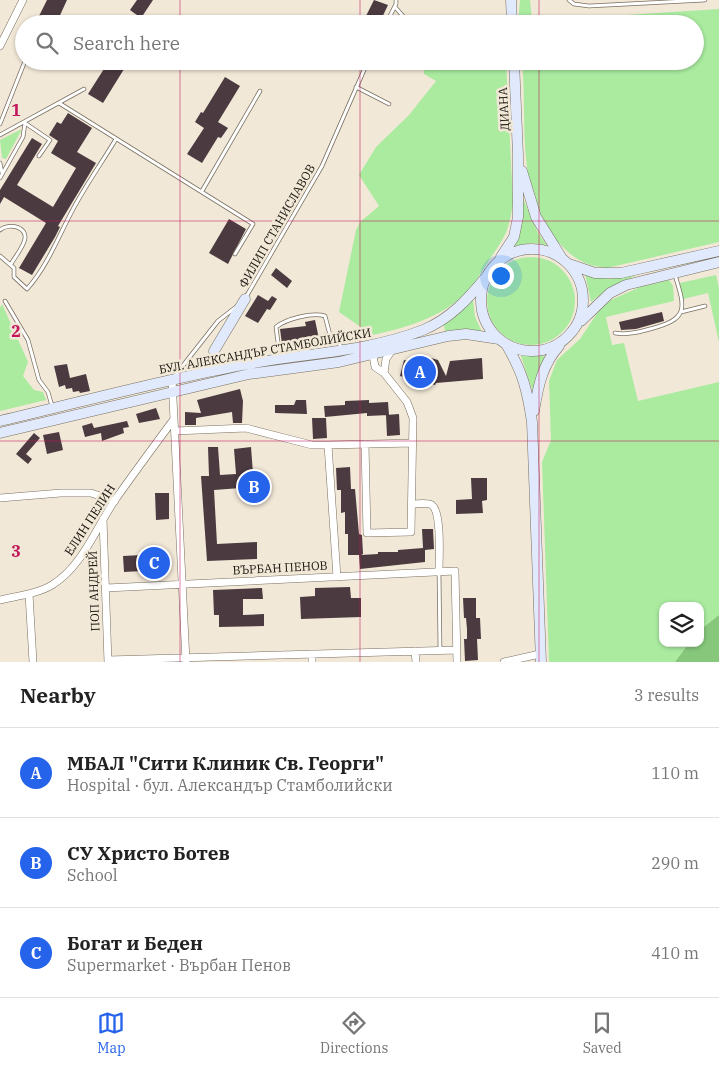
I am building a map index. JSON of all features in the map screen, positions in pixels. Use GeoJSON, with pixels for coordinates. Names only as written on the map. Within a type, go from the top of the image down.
{"type":"FeatureCollection","features":[{"type":"Feature","properties":{"kind":"main road"},"geometry":{"type":"LineString","coordinates":[[511,0],[512,15]]}},
{"type":"Feature","properties":{"kind":"main road","name":"ДИАНА"},"geometry":{"type":"LineString","coordinates":[[514,70],[518,155]]}},
{"type":"Feature","properties":{"kind":"main road"},"geometry":{"type":"LineString","coordinates":[[518,155],[536,217],[565,262],[579,279],[583,296],[583,308],[577,325]]}},
{"type":"Feature","properties":{"kind":"main road"},"geometry":{"type":"LineString","coordinates":[[518,155],[516,228],[510,244],[486,277],[481,297],[486,323],[502,342],[527,386],[532,422],[540,658]]}},
{"type":"Feature","properties":{"kind":"main road"},"geometry":{"type":"LineString","coordinates":[[498,262],[516,252],[530,249],[543,250],[565,262],[595,272],[621,273],[719,251]]}},
{"type":"Feature","properties":{"kind":"main road"},"geometry":{"type":"LineString","coordinates":[[532,422],[540,379],[546,364],[577,325],[610,293],[634,282],[717,263]]}},
{"type":"Feature","properties":{"kind":"main road","name":"БУЛ. АЛЕКСАНДЪР СТАМБОЛИЙСКИ"},"geometry":{"type":"LineString","coordinates":[[0,433],[172,391],[249,374],[284,370],[345,350],[409,334],[440,322],[451,314],[486,277]]}},
{"type":"Feature","properties":{"kind":"main road"},"geometry":{"type":"LineString","coordinates":[[230,368],[220,364],[214,351],[245,299]]}},
{"type":"Feature","properties":{"kind":"main road"},"geometry":{"type":"LineString","coordinates":[[373,355],[382,347],[409,334]]}},
{"type":"Feature","properties":{"kind":"main road","name":"БУЛ. АЛЕКСАНДЪР СТАМБОЛИЙСКИ"},"geometry":{"type":"LineString","coordinates":[[0,422],[172,379],[230,368],[308,363],[373,355],[457,335],[476,335],[502,342]]}},
{"type":"Feature","properties":{"kind":"main road"},"geometry":{"type":"LineString","coordinates":[[502,342],[517,349],[536,351],[549,348],[566,339]]}},
{"type":"Feature","properties":{"kind":"street"},"geometry":{"type":"LineString","coordinates":[[16,15],[23,0]]}},
{"type":"Feature","properties":{"kind":"street"},"geometry":{"type":"LineString","coordinates":[[0,46],[15,16]]}},
{"type":"Feature","properties":{"kind":"street"},"geometry":{"type":"LineString","coordinates":[[384,373],[386,359],[392,350]]}},
{"type":"Feature","properties":{"kind":"street"},"geometry":{"type":"LineString","coordinates":[[365,444],[367,533],[412,532],[413,418],[408,402],[384,373],[375,366],[373,355]]}},
{"type":"Feature","properties":{"kind":"street"},"geometry":{"type":"LineString","coordinates":[[172,379],[186,660]]}},
{"type":"Feature","properties":{"kind":"street","name":"ЕЛИН ПЕЛИН"},"geometry":{"type":"LineString","coordinates":[[0,600],[29,594],[51,586],[64,576],[79,558],[115,501],[174,419]]}},
{"type":"Feature","properties":{"kind":"street"},"geometry":{"type":"LineString","coordinates":[[175,431],[246,428],[312,445],[413,443]]}},
{"type":"Feature","properties":{"kind":"street"},"geometry":{"type":"LineString","coordinates":[[328,445],[337,576]]}},
{"type":"Feature","properties":{"kind":"street"},"geometry":{"type":"LineString","coordinates":[[0,498],[61,493],[92,493],[115,501]]}},
{"type":"Feature","properties":{"kind":"street"},"geometry":{"type":"LineString","coordinates":[[412,504],[428,504],[434,508],[438,519],[439,572]]}},
{"type":"Feature","properties":{"kind":"street","name":"ПОП АНДРЕЙ"},"geometry":{"type":"LineString","coordinates":[[103,519],[108,661]]}},
{"type":"Feature","properties":{"kind":"street","name":"ВЪРБАН ПЕНОВ"},"geometry":{"type":"LineString","coordinates":[[106,588],[455,571],[457,650]]}},
{"type":"Feature","properties":{"kind":"street"},"geometry":{"type":"LineString","coordinates":[[29,594],[33,662]]}},
{"type":"Feature","properties":{"kind":"street"},"geometry":{"type":"LineString","coordinates":[[108,661],[312,658],[457,650],[457,662]]}},
{"type":"Feature","properties":{"kind":"street"},"geometry":{"type":"LineString","coordinates":[[416,652],[416,662]]}},
{"type":"Feature","properties":{"kind":"street"},"geometry":{"type":"LineString","coordinates":[[504,662],[540,658]]}},
{"type":"Feature","properties":{"kind":"lane"},"geometry":{"type":"LineString","coordinates":[[391,15],[396,0]]}},
{"type":"Feature","properties":{"kind":"lane"},"geometry":{"type":"LineString","coordinates":[[570,0],[574,4],[589,6],[705,0]]}},
{"type":"Feature","properties":{"kind":"lane"},"geometry":{"type":"LineString","coordinates":[[395,7],[402,15]]}},
{"type":"Feature","properties":{"kind":"lane"},"geometry":{"type":"LineString","coordinates":[[0,124],[21,70]]}},
{"type":"Feature","properties":{"kind":"lane","name":"ФИЛИП СТАНИСЛАВОВ"},"geometry":{"type":"LineString","coordinates":[[172,379],[218,321],[245,299],[322,166],[364,70]]}},
{"type":"Feature","properties":{"kind":"lane"},"geometry":{"type":"LineString","coordinates":[[356,87],[390,104]]}},
{"type":"Feature","properties":{"kind":"lane"},"geometry":{"type":"LineString","coordinates":[[0,135],[24,124],[84,89]]}},
{"type":"Feature","properties":{"kind":"lane"},"geometry":{"type":"LineString","coordinates":[[202,192],[260,91]]}},
{"type":"Feature","properties":{"kind":"lane"},"geometry":{"type":"LineString","coordinates":[[59,104],[253,224],[235,254]]}},
{"type":"Feature","properties":{"kind":"lane"},"geometry":{"type":"LineString","coordinates":[[24,124],[50,140],[40,156]]}},
{"type":"Feature","properties":{"kind":"lane"},"geometry":{"type":"LineString","coordinates":[[0,178],[23,137],[24,124]]}},
{"type":"Feature","properties":{"kind":"lane"},"geometry":{"type":"LineString","coordinates":[[0,256],[14,268],[14,277],[27,289],[34,282],[70,216],[116,139]]}},
{"type":"Feature","properties":{"kind":"lane"},"geometry":{"type":"LineString","coordinates":[[0,163],[2,174]]}},
{"type":"Feature","properties":{"kind":"lane"},"geometry":{"type":"LineString","coordinates":[[0,230],[4,226],[15,226],[20,228],[25,237],[24,242],[10,264]]}},
{"type":"Feature","properties":{"kind":"lane"},"geometry":{"type":"LineString","coordinates":[[615,334],[627,335],[673,322],[681,312],[682,300],[675,272]]}},
{"type":"Feature","properties":{"kind":"lane"},"geometry":{"type":"LineString","coordinates":[[5,301],[28,340],[39,380],[48,392],[52,409]]}},
{"type":"Feature","properties":{"kind":"lane"},"geometry":{"type":"LineString","coordinates":[[681,312],[705,306]]}},
{"type":"Feature","properties":{"kind":"lane"},"geometry":{"type":"LineString","coordinates":[[279,350],[276,327],[282,322],[318,314],[324,316],[330,335],[345,350]]}},
{"type":"Feature","properties":{"kind":"lane"},"geometry":{"type":"LineString","coordinates":[[319,337],[330,335]]}},
{"type":"Feature","properties":{"kind":"lane"},"geometry":{"type":"LineString","coordinates":[[308,363],[304,340],[310,339]]}},
{"type":"Feature","properties":{"kind":"lane"},"geometry":{"type":"LineString","coordinates":[[439,572],[440,651]]}},
{"type":"Feature","properties":{"kind":"green space"},"geometry":{"type":"Polygon","coordinates":[[[520,0],[530,0],[531,15],[519,15],[520,0]]]}},
{"type":"Feature","properties":{"kind":"green space"},"geometry":{"type":"Polygon","coordinates":[[[719,9],[719,242],[607,268],[593,266],[571,255],[546,225],[536,204],[526,158],[522,70],[704,70],[704,15],[626,15],[719,9]]]}},
{"type":"Feature","properties":{"kind":"green space"},"geometry":{"type":"Polygon","coordinates":[[[424,70],[506,70],[513,203],[511,214],[507,230],[501,242],[473,285],[458,300],[421,321],[367,336],[365,330],[339,312],[356,230],[360,222],[379,206],[359,175],[376,147],[409,115],[436,81],[424,74],[424,70]]]}},
{"type":"Feature","properties":{"kind":"green space"},"geometry":{"type":"Polygon","coordinates":[[[22,129],[6,159],[2,158],[0,140],[22,129]]]}},
{"type":"Feature","properties":{"kind":"green space"},"geometry":{"type":"Polygon","coordinates":[[[522,196],[538,233],[547,245],[532,243],[514,246],[522,196]]]}},
{"type":"Feature","properties":{"kind":"green space"},"geometry":{"type":"Polygon","coordinates":[[[531,257],[548,260],[556,264],[568,276],[572,284],[575,301],[572,318],[568,326],[556,338],[548,342],[531,345],[514,342],[506,338],[494,326],[490,318],[487,301],[490,284],[494,276],[506,264],[514,260],[531,257]]]}},
{"type":"Feature","properties":{"kind":"green space"},"geometry":{"type":"Polygon","coordinates":[[[585,274],[609,279],[637,275],[609,288],[591,302],[585,274]]]}},
{"type":"Feature","properties":{"kind":"green space"},"geometry":{"type":"Polygon","coordinates":[[[716,275],[719,288],[719,342],[708,293],[683,299],[680,283],[716,275]]]}},
{"type":"Feature","properties":{"kind":"green space"},"geometry":{"type":"Polygon","coordinates":[[[669,280],[673,286],[674,301],[606,317],[612,345],[624,343],[638,401],[719,382],[719,615],[704,627],[704,602],[659,602],[659,647],[686,647],[675,662],[549,662],[542,462],[551,440],[549,381],[557,360],[580,339],[600,309],[611,300],[640,287],[669,280]]]}},
{"type":"Feature","properties":{"kind":"green space"},"geometry":{"type":"Polygon","coordinates":[[[473,300],[475,317],[482,332],[467,329],[445,331],[444,325],[473,300]]]}},
{"type":"Feature","properties":{"kind":"green space"},"geometry":{"type":"Polygon","coordinates":[[[2,304],[28,362],[23,376],[34,390],[43,392],[46,400],[0,411],[0,308],[2,304]]]}},
{"type":"Feature","properties":{"kind":"green space"},"geometry":{"type":"Polygon","coordinates":[[[521,356],[545,356],[533,392],[521,356]]]}},
{"type":"Feature","properties":{"kind":"green space"},"geometry":{"type":"Polygon","coordinates":[[[719,615],[719,662],[675,662],[686,647],[704,647],[704,627],[719,615]]]}},
{"type":"Feature","properties":{"kind":"building"},"geometry":{"type":"Polygon","coordinates":[[[47,0],[67,0],[60,15],[40,15],[47,0]]]}},
{"type":"Feature","properties":{"kind":"building"},"geometry":{"type":"Polygon","coordinates":[[[137,0],[153,0],[143,15],[137,15],[130,10],[137,0]]]}},
{"type":"Feature","properties":{"kind":"building"},"geometry":{"type":"Polygon","coordinates":[[[374,0],[388,5],[383,15],[366,15],[374,0]]]}},
{"type":"Feature","properties":{"kind":"building"},"geometry":{"type":"Polygon","coordinates":[[[103,70],[123,70],[103,103],[88,94],[103,70]]]}},
{"type":"Feature","properties":{"kind":"building"},"geometry":{"type":"Polygon","coordinates":[[[225,77],[240,86],[218,122],[228,128],[221,138],[218,137],[202,163],[187,154],[204,128],[195,122],[201,112],[203,113],[225,77]]]}},
{"type":"Feature","properties":{"kind":"building"},"geometry":{"type":"Polygon","coordinates":[[[68,113],[92,128],[77,152],[96,163],[58,226],[60,227],[55,237],[32,275],[19,268],[46,223],[4,197],[0,204],[0,190],[32,138],[42,144],[17,185],[53,207],[76,168],[51,153],[58,141],[49,135],[57,122],[61,124],[68,113]]]}},
{"type":"Feature","properties":{"kind":"building"},"geometry":{"type":"Polygon","coordinates":[[[229,219],[246,229],[228,264],[209,253],[229,219]]]}},
{"type":"Feature","properties":{"kind":"building"},"geometry":{"type":"Polygon","coordinates":[[[276,268],[292,281],[287,288],[271,275],[276,268]]]}},
{"type":"Feature","properties":{"kind":"building"},"geometry":{"type":"Polygon","coordinates":[[[258,295],[268,301],[272,296],[277,299],[270,310],[267,309],[258,323],[245,316],[258,295]]]}},
{"type":"Feature","properties":{"kind":"building"},"geometry":{"type":"Polygon","coordinates":[[[662,312],[664,321],[636,329],[621,330],[619,322],[662,312]]]}},
{"type":"Feature","properties":{"kind":"building"},"geometry":{"type":"Polygon","coordinates":[[[315,320],[318,334],[316,338],[320,342],[311,344],[313,339],[310,336],[282,344],[280,329],[306,326],[305,322],[315,320]]]}},
{"type":"Feature","properties":{"kind":"building"},"geometry":{"type":"Polygon","coordinates":[[[431,358],[438,360],[446,376],[450,361],[482,358],[483,379],[436,383],[435,385],[400,376],[404,360],[422,365],[423,360],[429,362],[431,358]]]}},
{"type":"Feature","properties":{"kind":"building"},"geometry":{"type":"Polygon","coordinates":[[[67,364],[70,378],[86,374],[90,391],[80,393],[79,391],[73,392],[72,388],[66,389],[65,385],[59,387],[54,366],[67,364]]]}},
{"type":"Feature","properties":{"kind":"building"},"geometry":{"type":"Polygon","coordinates":[[[240,389],[243,401],[242,423],[233,423],[232,412],[196,418],[196,425],[185,425],[185,412],[201,413],[197,400],[240,389]]]}},
{"type":"Feature","properties":{"kind":"building"},"geometry":{"type":"Polygon","coordinates":[[[296,400],[306,400],[307,414],[275,413],[275,405],[294,405],[296,400]]]}},
{"type":"Feature","properties":{"kind":"building"},"geometry":{"type":"Polygon","coordinates":[[[369,400],[369,403],[388,402],[389,415],[367,416],[367,413],[325,417],[324,406],[345,405],[345,401],[369,400]]]}},
{"type":"Feature","properties":{"kind":"building"},"geometry":{"type":"Polygon","coordinates":[[[156,408],[160,419],[139,423],[136,414],[156,408]]]}},
{"type":"Feature","properties":{"kind":"building"},"geometry":{"type":"Polygon","coordinates":[[[399,414],[400,435],[387,436],[386,415],[399,414]]]}},
{"type":"Feature","properties":{"kind":"building"},"geometry":{"type":"Polygon","coordinates":[[[312,418],[326,418],[327,438],[313,439],[312,418]]]}},
{"type":"Feature","properties":{"kind":"building"},"geometry":{"type":"Polygon","coordinates":[[[127,421],[129,427],[123,428],[124,433],[102,441],[101,433],[85,437],[82,426],[92,423],[94,428],[127,421]]]}},
{"type":"Feature","properties":{"kind":"building"},"geometry":{"type":"Polygon","coordinates":[[[59,432],[63,450],[47,454],[43,435],[59,432]]]}},
{"type":"Feature","properties":{"kind":"building"},"geometry":{"type":"Polygon","coordinates":[[[34,433],[40,438],[26,454],[32,459],[28,464],[16,454],[34,433]]]}},
{"type":"Feature","properties":{"kind":"building"},"geometry":{"type":"Polygon","coordinates":[[[208,447],[218,447],[220,475],[236,474],[234,449],[251,447],[254,487],[214,490],[217,544],[257,542],[257,559],[207,561],[201,476],[209,476],[208,447]]]}},
{"type":"Feature","properties":{"kind":"building"},"geometry":{"type":"Polygon","coordinates":[[[350,467],[351,489],[355,489],[359,534],[362,535],[363,554],[361,555],[423,548],[422,529],[433,529],[434,549],[425,550],[425,562],[360,569],[359,555],[348,555],[348,534],[345,534],[345,512],[341,513],[341,490],[337,490],[336,468],[350,467]]]}},
{"type":"Feature","properties":{"kind":"building"},"geometry":{"type":"Polygon","coordinates":[[[471,478],[487,478],[487,500],[482,501],[483,513],[456,514],[456,500],[472,499],[471,478]]]}},
{"type":"Feature","properties":{"kind":"building"},"geometry":{"type":"Polygon","coordinates":[[[155,493],[169,493],[169,519],[156,520],[155,493]]]}},
{"type":"Feature","properties":{"kind":"building"},"geometry":{"type":"Polygon","coordinates":[[[163,548],[165,576],[144,578],[143,571],[124,572],[123,556],[142,555],[142,550],[163,548]]]}},
{"type":"Feature","properties":{"kind":"building"},"geometry":{"type":"Polygon","coordinates":[[[350,587],[351,598],[361,598],[361,617],[301,619],[300,597],[315,596],[315,588],[350,587]]]}},
{"type":"Feature","properties":{"kind":"building"},"geometry":{"type":"Polygon","coordinates":[[[262,588],[263,599],[243,599],[243,615],[264,614],[264,626],[219,627],[219,615],[214,615],[213,590],[262,588]]]}},
{"type":"Feature","properties":{"kind":"building"},"geometry":{"type":"Polygon","coordinates":[[[463,598],[476,598],[476,618],[480,618],[481,639],[477,639],[478,660],[465,661],[464,639],[467,639],[467,629],[466,618],[464,618],[463,598]]]}},
{"type":"Feature","properties":{"kind":"place","name":"МБАЛ \"Сити Клиник Св. Георги\""},"geometry":{"type":"Point","coordinates":[420,372]}},
{"type":"Feature","properties":{"kind":"place","name":"СУ Христо Ботев"},"geometry":{"type":"Point","coordinates":[254,487]}},
{"type":"Feature","properties":{"kind":"place","name":"Богат и Беден"},"geometry":{"type":"Point","coordinates":[154,563]}}]}
